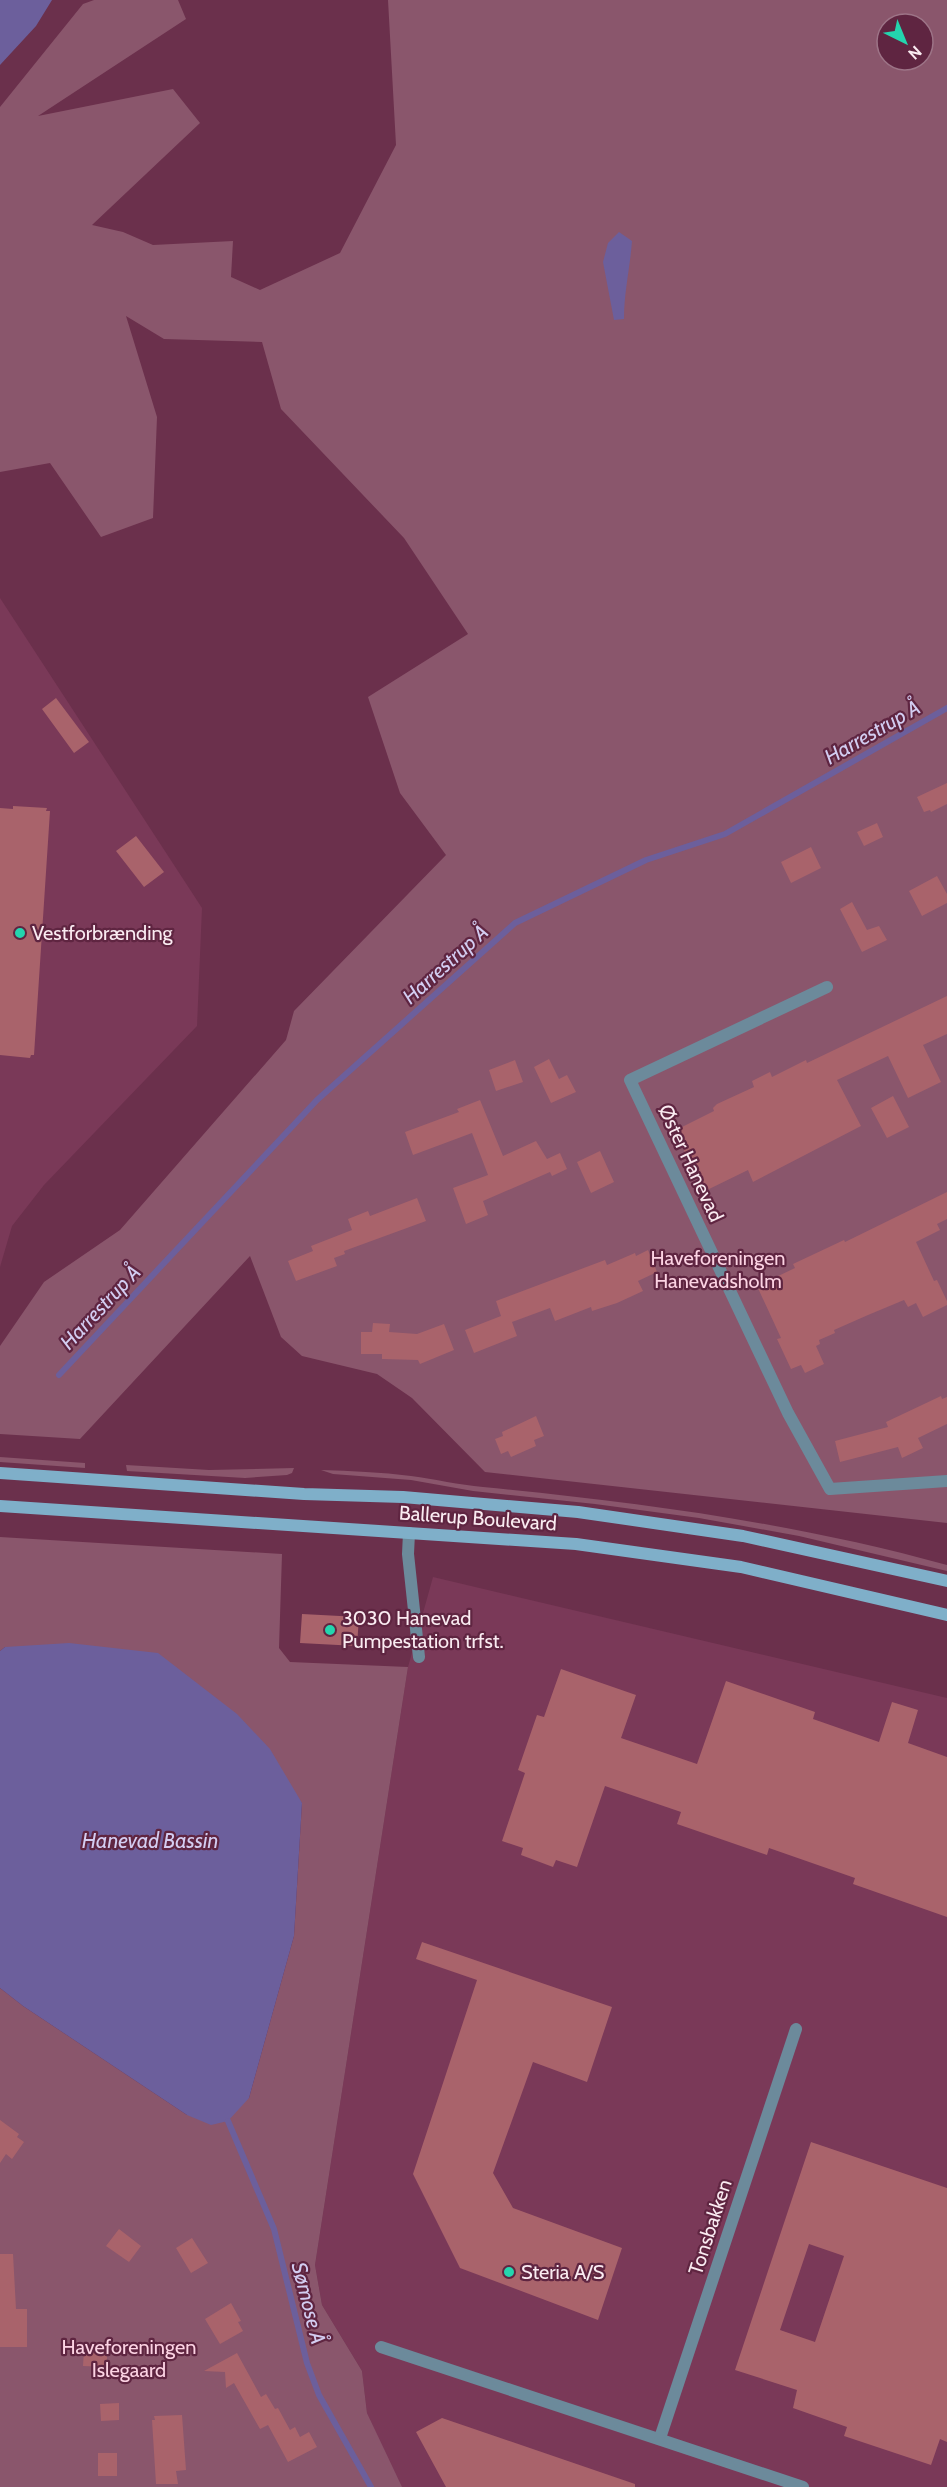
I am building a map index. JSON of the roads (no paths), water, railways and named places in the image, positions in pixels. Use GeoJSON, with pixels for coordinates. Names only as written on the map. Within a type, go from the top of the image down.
{"type":"FeatureCollection","features":[{"type":"Feature","properties":{"kind":"street","name":"Øster Hanevad"},"geometry":{"type":"LineString","coordinates":[[827,987],[630,1080],[788,1413],[830,1489],[947,1480]]}},
{"type":"Feature","properties":{"kind":"street","name":"Ballerup Boulevard"},"geometry":{"type":"LineString","coordinates":[[0,1473],[115,1479],[304,1494],[403,1497],[578,1512],[743,1536],[947,1581]]}},
{"type":"Feature","properties":{"kind":"street","name":"Ballerup Boulevard"},"geometry":{"type":"LineString","coordinates":[[0,1506],[576,1544],[741,1567],[947,1615]]}},
{"type":"Feature","properties":{"kind":"street"},"geometry":{"type":"LineString","coordinates":[[409,1533],[408,1554],[419,1657]]}},
{"type":"Feature","properties":{"kind":"street","name":"Tonsbakken"},"geometry":{"type":"LineString","coordinates":[[660,2438],[796,2029]]}},
{"type":"Feature","properties":{"kind":"street"},"geometry":{"type":"LineString","coordinates":[[381,2347],[802,2487]]}},
{"type":"Feature","properties":{"kind":"water"},"geometry":{"type":"Polygon","coordinates":[[[0,0],[52,0],[36,26],[0,65],[0,0]]]}},
{"type":"Feature","properties":{"kind":"water"},"geometry":{"type":"Polygon","coordinates":[[[619,232],[632,241],[624,319],[614,320],[603,262],[608,243],[619,232]]]}},
{"type":"Feature","properties":{"kind":"water","name":"Hanevad Bassin"},"geometry":{"type":"Polygon","coordinates":[[[69,1643],[158,1653],[237,1714],[270,1749],[302,1803],[294,1936],[249,2098],[228,2121],[211,2125],[187,2115],[23,2006],[0,1988],[0,1651],[5,1647],[69,1643]]]}},
{"type":"Feature","properties":{"kind":"waterway","name":"Harrestrup Å"},"geometry":{"type":"LineString","coordinates":[[59,1375],[317,1100],[515,923],[646,860],[725,834],[947,708]]}},
{"type":"Feature","properties":{"kind":"waterway","name":"Sømose Å"},"geometry":{"type":"LineString","coordinates":[[228,2121],[274,2229],[307,2363],[319,2395],[371,2487]]}},
{"type":"Feature","properties":{"kind":"place","name":"Vestforbrænding"},"geometry":{"type":"Point","coordinates":[20,933]}},
{"type":"Feature","properties":{"kind":"place","name":"3030 Hanevad Pumpestation trfst."},"geometry":{"type":"Point","coordinates":[330,1630]}},
{"type":"Feature","properties":{"kind":"place","name":"Steria A/S"},"geometry":{"type":"Point","coordinates":[509,2272]}},
{"type":"Feature","properties":{"kind":"park label","name":"Haveforeningen Hanevadsholm"},"geometry":{"type":"Point","coordinates":[718,1270]}},
{"type":"Feature","properties":{"kind":"park label","name":"Haveforeningen Islegaard"},"geometry":{"type":"Point","coordinates":[129,2358]}}]}
